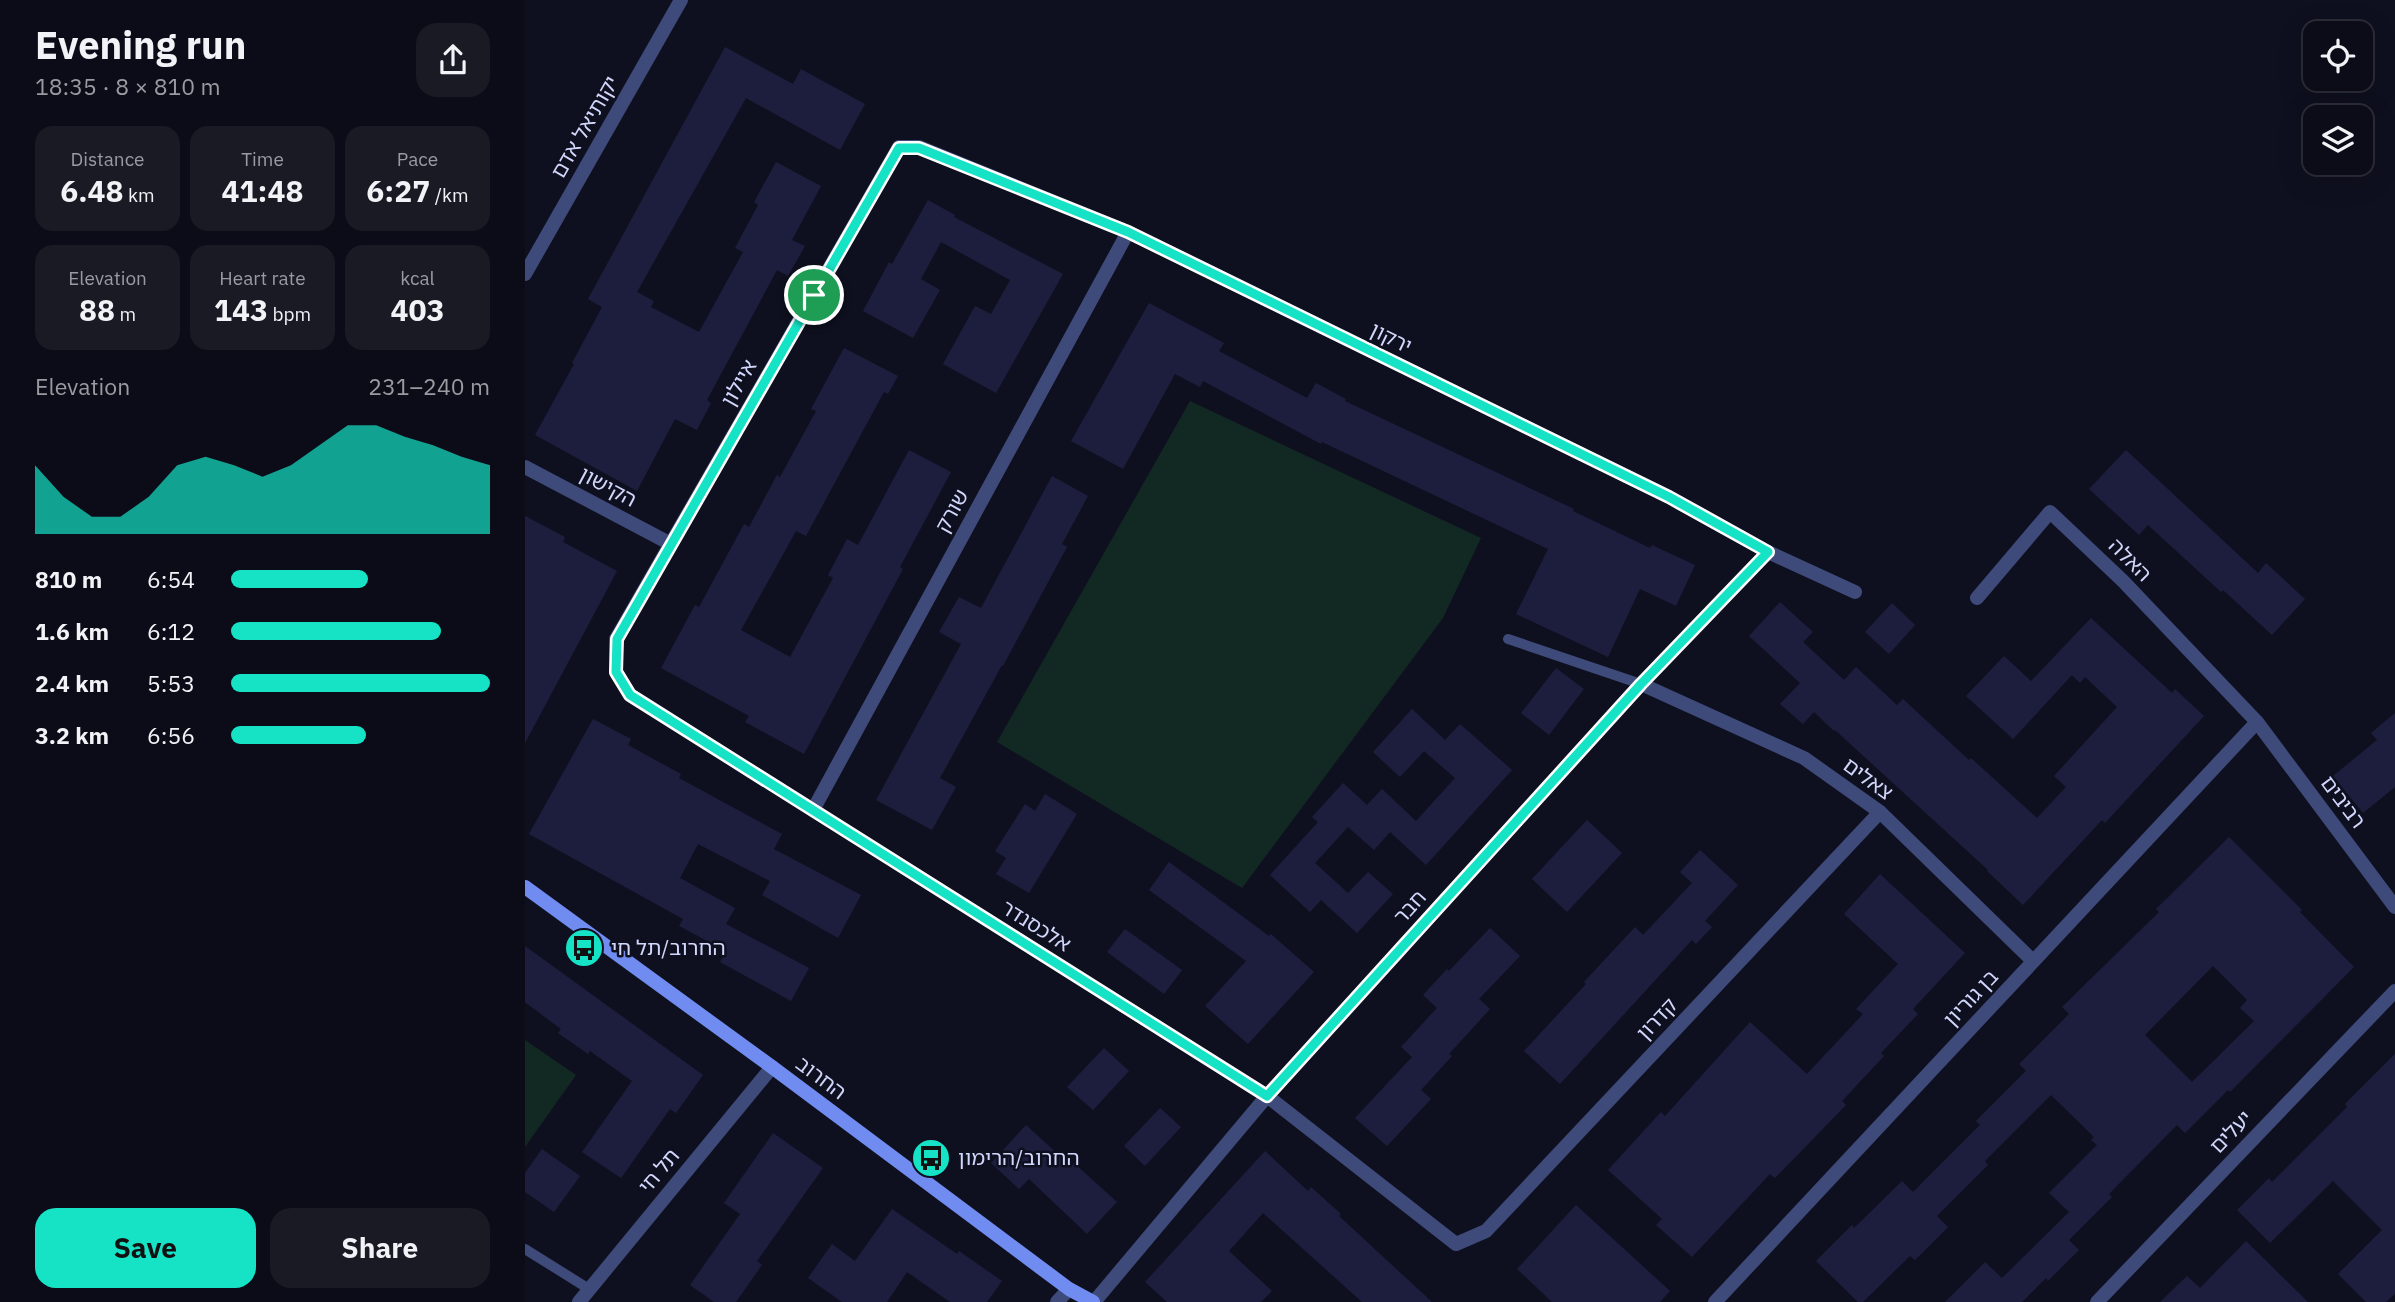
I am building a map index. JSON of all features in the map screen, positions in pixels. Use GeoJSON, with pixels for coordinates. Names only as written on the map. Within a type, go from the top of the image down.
{"type":"FeatureCollection","features":[{"type":"Feature","properties":{"kind":"street","name":"יקותיאל אדם"},"geometry":{"type":"LineString","coordinates":[[525,274],[681,0]]}},
{"type":"Feature","properties":{"kind":"street","name":"ירקון"},"geometry":{"type":"LineString","coordinates":[[899,148],[919,148],[1128,232],[1657,491],[1768,552],[1855,592]]}},
{"type":"Feature","properties":{"kind":"street","name":"איילון"},"geometry":{"type":"LineString","coordinates":[[617,639],[899,148]]}},
{"type":"Feature","properties":{"kind":"street","name":"שורק"},"geometry":{"type":"LineString","coordinates":[[813,810],[1128,232]]}},
{"type":"Feature","properties":{"kind":"street","name":"הקישון"},"geometry":{"type":"LineString","coordinates":[[525,467],[671,544]]}},
{"type":"Feature","properties":{"kind":"street","name":"האלה"},"geometry":{"type":"LineString","coordinates":[[1977,598],[2050,512],[2123,581],[2257,722]]}},
{"type":"Feature","properties":{"kind":"street","name":"חבר"},"geometry":{"type":"LineString","coordinates":[[1093,1302],[1267,1096],[1641,684],[1768,552]]}},
{"type":"Feature","properties":{"kind":"street","name":"אלכסנדר"},"geometry":{"type":"LineString","coordinates":[[617,639],[616,672],[630,695],[1267,1096],[1456,1244]]}},
{"type":"Feature","properties":{"kind":"street","name":"צאלים"},"geometry":{"type":"LineString","coordinates":[[1641,684],[1804,758],[1880,812],[2033,961]]}},
{"type":"Feature","properties":{"kind":"street","name":"רביבים"},"geometry":{"type":"LineString","coordinates":[[2257,722],[2395,907]]}},
{"type":"Feature","properties":{"kind":"street","name":"בן גוריון"},"geometry":{"type":"LineString","coordinates":[[1715,1302],[2257,722]]}},
{"type":"Feature","properties":{"kind":"street","name":"קדרון"},"geometry":{"type":"LineString","coordinates":[[1456,1244],[1486,1231],[1880,812]]}},
{"type":"Feature","properties":{"kind":"street","name":"החרוב"},"geometry":{"type":"LineString","coordinates":[[525,887],[1069,1289],[1093,1302]]}},
{"type":"Feature","properties":{"kind":"street","name":"יעלים"},"geometry":{"type":"LineString","coordinates":[[2097,1302],[2395,991]]}},
{"type":"Feature","properties":{"kind":"street","name":"תל חי"},"geometry":{"type":"LineString","coordinates":[[579,1302],[772,1068]]}},
{"type":"Feature","properties":{"kind":"street"},"geometry":{"type":"LineString","coordinates":[[1057,1302],[1069,1289]]}},
{"type":"Feature","properties":{"kind":"lane"},"geometry":{"type":"LineString","coordinates":[[1508,639],[1641,684]]}},
{"type":"Feature","properties":{"kind":"lane"},"geometry":{"type":"LineString","coordinates":[[525,1249],[589,1289]]}},
{"type":"Feature","properties":{"kind":"green space"},"geometry":{"type":"Polygon","coordinates":[[[1190,401],[1481,538],[1443,618],[1242,888],[997,742],[1190,401]]]}},
{"type":"Feature","properties":{"kind":"green space"},"geometry":{"type":"Polygon","coordinates":[[[525,1040],[576,1075],[525,1147],[525,1040]]]}},
{"type":"Feature","properties":{"kind":"building"},"geometry":{"type":"Polygon","coordinates":[[[725,47],[793,84],[801,69],[865,104],[840,150],[746,98],[637,292],[654,301],[651,307],[699,332],[743,252],[735,248],[758,205],[754,202],[776,162],[821,186],[792,240],[805,246],[788,276],[777,270],[707,400],[711,403],[697,430],[675,419],[637,491],[535,435],[602,307],[588,299],[725,47]]]}},
{"type":"Feature","properties":{"kind":"building"},"geometry":{"type":"Polygon","coordinates":[[[928,200],[955,215],[954,217],[1063,274],[996,393],[943,364],[975,306],[991,314],[1010,280],[941,242],[921,279],[940,290],[913,338],[863,311],[889,262],[892,264],[928,200]]]}},
{"type":"Feature","properties":{"kind":"building"},"geometry":{"type":"Polygon","coordinates":[[[1149,303],[1224,343],[1219,351],[1307,398],[1316,383],[1346,399],[1345,401],[1574,509],[1573,511],[1650,548],[1652,545],[1695,565],[1676,606],[1640,589],[1608,657],[1516,614],[1548,549],[1322,442],[1321,444],[1203,381],[1200,387],[1175,374],[1123,469],[1071,441],[1149,303]]]}},
{"type":"Feature","properties":{"kind":"building"},"geometry":{"type":"Polygon","coordinates":[[[844,348],[898,376],[888,394],[884,392],[806,536],[796,531],[741,630],[790,657],[833,578],[828,575],[847,539],[858,545],[909,450],[951,472],[900,567],[903,569],[804,754],[745,722],[749,716],[661,668],[695,605],[699,607],[744,524],[749,527],[777,475],[780,477],[816,411],[811,409],[844,348]]]}},
{"type":"Feature","properties":{"kind":"building"},"geometry":{"type":"Polygon","coordinates":[[[2126,450],[2258,573],[2266,563],[2305,599],[2272,635],[2148,525],[2139,535],[2089,489],[2126,450]]]}},
{"type":"Feature","properties":{"kind":"building"},"geometry":{"type":"Polygon","coordinates":[[[1052,476],[1088,496],[1062,544],[1067,547],[940,778],[956,787],[932,830],[876,800],[961,644],[939,632],[959,597],[981,608],[1052,476]]]}},
{"type":"Feature","properties":{"kind":"building"},"geometry":{"type":"Polygon","coordinates":[[[525,516],[565,537],[563,542],[617,571],[525,743],[525,516]]]}},
{"type":"Feature","properties":{"kind":"building"},"geometry":{"type":"Polygon","coordinates":[[[1780,602],[1813,632],[1803,642],[1844,680],[1856,667],[1897,705],[1903,699],[2037,818],[2066,787],[2054,776],[2117,707],[2085,677],[2080,683],[2072,675],[2013,739],[1966,696],[2004,656],[2031,681],[2091,618],[2172,693],[2175,689],[2204,716],[2105,823],[2102,820],[2023,905],[1814,712],[1803,724],[1780,704],[1800,683],[1749,636],[1780,602]]]}},
{"type":"Feature","properties":{"kind":"building"},"geometry":{"type":"Polygon","coordinates":[[[1892,603],[1915,625],[1889,654],[1865,632],[1892,603]]]}},
{"type":"Feature","properties":{"kind":"building"},"geometry":{"type":"Polygon","coordinates":[[[1556,668],[1584,689],[1549,735],[1521,713],[1556,668]]]}},
{"type":"Feature","properties":{"kind":"building"},"geometry":{"type":"Polygon","coordinates":[[[1412,709],[1445,740],[1460,724],[1512,770],[1426,865],[1390,832],[1374,850],[1348,827],[1315,863],[1348,893],[1368,872],[1393,894],[1357,933],[1321,900],[1310,912],[1270,875],[1318,822],[1312,817],[1343,783],[1367,805],[1382,789],[1416,821],[1455,778],[1424,751],[1400,777],[1373,752],[1412,709]]]}},
{"type":"Feature","properties":{"kind":"building"},"geometry":{"type":"Polygon","coordinates":[[[2395,713],[2395,787],[2363,813],[2333,776],[2377,740],[2371,733],[2395,713]]]}},
{"type":"Feature","properties":{"kind":"building"},"geometry":{"type":"Polygon","coordinates":[[[593,719],[631,739],[628,745],[681,774],[679,778],[782,834],[774,849],[861,895],[838,938],[762,895],[770,881],[698,844],[680,878],[735,908],[726,924],[809,968],[791,1001],[720,962],[726,951],[679,926],[683,919],[529,834],[593,719]]]}},
{"type":"Feature","properties":{"kind":"building"},"geometry":{"type":"Polygon","coordinates":[[[1045,794],[1077,814],[1029,893],[996,874],[1006,858],[995,851],[1025,804],[1035,811],[1045,794]]]}},
{"type":"Feature","properties":{"kind":"building"},"geometry":{"type":"Polygon","coordinates":[[[1587,820],[1622,853],[1567,912],[1532,879],[1587,820]]]}},
{"type":"Feature","properties":{"kind":"building"},"geometry":{"type":"Polygon","coordinates":[[[2229,837],[2354,967],[2230,1092],[2228,1090],[2185,1133],[2177,1125],[2109,1194],[2112,1197],[2069,1240],[2079,1250],[2022,1302],[1945,1302],[1985,1262],[2002,1278],[2069,1212],[2049,1193],[2097,1145],[2091,1140],[2094,1137],[2051,1095],[1985,1161],[1988,1165],[1937,1216],[1948,1227],[1915,1260],[1910,1256],[1863,1302],[1858,1302],[1816,1261],[1902,1181],[1913,1192],[1980,1125],[1976,1121],[2026,1071],[2019,1064],[2069,1014],[2062,1007],[2159,912],[2156,909],[2229,837]],[[2213,966],[2145,1035],[2192,1082],[2254,1021],[2240,1008],[2247,1000],[2213,966]]]}},
{"type":"Feature","properties":{"kind":"building"},"geometry":{"type":"Polygon","coordinates":[[[1700,850],[1738,885],[1705,921],[1712,927],[1696,944],[1692,940],[1560,1084],[1524,1051],[1635,927],[1643,935],[1692,883],[1680,872],[1700,850]]]}},
{"type":"Feature","properties":{"kind":"building"},"geometry":{"type":"Polygon","coordinates":[[[1169,862],[1269,936],[1271,934],[1314,972],[1248,1044],[1205,1006],[1246,961],[1149,890],[1169,862]]]}},
{"type":"Feature","properties":{"kind":"building"},"geometry":{"type":"Polygon","coordinates":[[[1880,874],[1965,953],[1913,1009],[1918,1014],[1881,1053],[1884,1056],[1842,1101],[1846,1105],[1775,1178],[1770,1174],[1692,1257],[1656,1225],[1662,1219],[1608,1170],[1661,1112],[1665,1116],[1750,1022],[1807,1074],[1863,1014],[1856,1009],[1898,964],[1844,914],[1880,874]]]}},
{"type":"Feature","properties":{"kind":"building"},"geometry":{"type":"Polygon","coordinates":[[[1490,928],[1520,956],[1479,999],[1490,1009],[1421,1090],[1431,1099],[1387,1146],[1355,1118],[1412,1057],[1401,1047],[1437,1008],[1423,995],[1490,928]]]}},
{"type":"Feature","properties":{"kind":"building"},"geometry":{"type":"Polygon","coordinates":[[[1125,929],[1182,970],[1164,994],[1107,952],[1125,929]]]}},
{"type":"Feature","properties":{"kind":"building"},"geometry":{"type":"Polygon","coordinates":[[[525,946],[703,1075],[676,1113],[670,1109],[621,1178],[582,1152],[632,1081],[590,1051],[588,1054],[558,1033],[561,1029],[525,1002],[525,946]]]}},
{"type":"Feature","properties":{"kind":"building"},"geometry":{"type":"Polygon","coordinates":[[[1104,1048],[1129,1071],[1093,1110],[1067,1087],[1104,1048]]]}},
{"type":"Feature","properties":{"kind":"building"},"geometry":{"type":"Polygon","coordinates":[[[2395,1054],[2395,1294],[2386,1302],[2366,1302],[2338,1274],[2382,1230],[2333,1181],[2270,1243],[2237,1210],[2269,1178],[2272,1182],[2347,1107],[2345,1104],[2395,1054]]]}},
{"type":"Feature","properties":{"kind":"building"},"geometry":{"type":"Polygon","coordinates":[[[1160,1108],[1181,1127],[1145,1166],[1124,1146],[1160,1108]]]}},
{"type":"Feature","properties":{"kind":"building"},"geometry":{"type":"Polygon","coordinates":[[[1026,1125],[1071,1166],[1074,1163],[1117,1202],[1087,1234],[1029,1179],[1019,1189],[991,1163],[1026,1125]]]}},
{"type":"Feature","properties":{"kind":"building"},"geometry":{"type":"Polygon","coordinates":[[[773,1133],[823,1168],[757,1261],[762,1265],[736,1302],[714,1302],[690,1285],[740,1214],[724,1203],[773,1133]]]}},
{"type":"Feature","properties":{"kind":"building"},"geometry":{"type":"Polygon","coordinates":[[[542,1149],[580,1176],[554,1212],[525,1192],[525,1173],[542,1149]]]}},
{"type":"Feature","properties":{"kind":"building"},"geometry":{"type":"Polygon","coordinates":[[[1265,1151],[1308,1191],[1311,1187],[1341,1214],[1339,1216],[1432,1302],[1362,1302],[1263,1213],[1229,1251],[1272,1291],[1261,1302],[1167,1302],[1145,1282],[1265,1151]]]}},
{"type":"Feature","properties":{"kind":"building"},"geometry":{"type":"Polygon","coordinates":[[[1576,1205],[1670,1291],[1660,1302],[1552,1302],[1517,1269],[1576,1205]]]}},
{"type":"Feature","properties":{"kind":"building"},"geometry":{"type":"Polygon","coordinates":[[[892,1209],[1002,1281],[987,1302],[950,1302],[907,1272],[887,1302],[842,1302],[808,1278],[832,1244],[855,1261],[892,1209]]]}},
{"type":"Feature","properties":{"kind":"building"},"geometry":{"type":"Polygon","coordinates":[[[2246,1241],[2308,1302],[2160,1302],[2187,1276],[2200,1288],[2246,1241]]]}},
{"type":"Feature","properties":{"kind":"place","name":"החרוב/תל חי"},"geometry":{"type":"Point","coordinates":[584,948]}},
{"type":"Feature","properties":{"kind":"place","name":"החרוב/הרימון"},"geometry":{"type":"Point","coordinates":[931,1158]}},
{"type":"Feature","properties":{"kind":"route"},"geometry":{"type":"LineString","coordinates":[[899,148],[919,148],[1128,232],[1669,497],[1768,552],[1641,684],[1267,1096],[630,695],[616,672],[617,639],[814,295],[899,148]]}}]}
